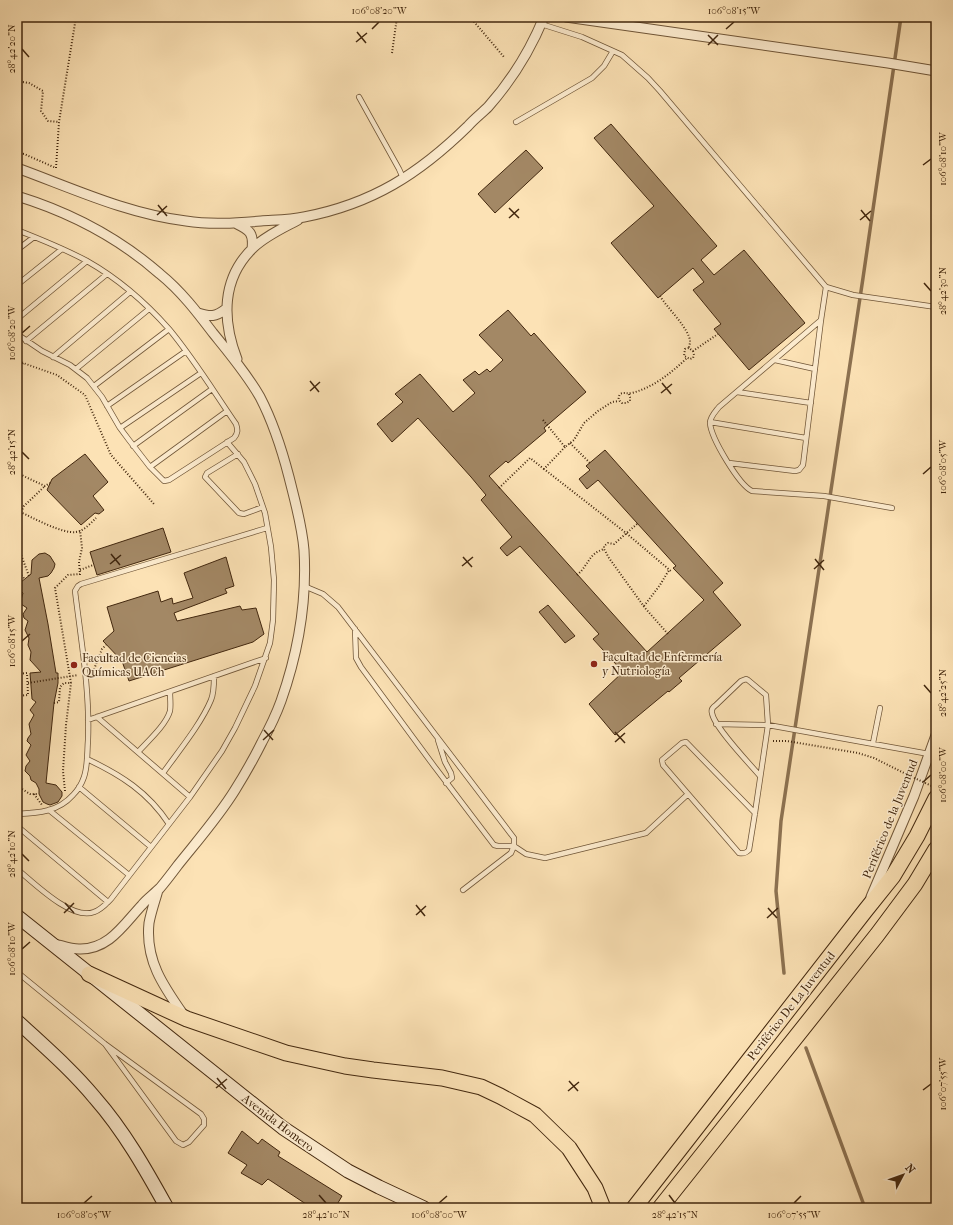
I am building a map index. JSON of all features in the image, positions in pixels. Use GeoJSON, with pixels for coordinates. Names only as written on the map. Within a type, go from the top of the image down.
{"type":"FeatureCollection","features":[{"type":"Feature","properties":{"kind":"highway","name":"Periférico De La Juventud"},"geometry":{"type":"LineString","coordinates":[[634,1208],[893,876],[917,836],[936,798]]}},
{"type":"Feature","properties":{"kind":"highway","name":"Periférico De La Juventud"},"geometry":{"type":"LineString","coordinates":[[660,1208],[877,935],[915,884],[936,849]]}},
{"type":"Feature","properties":{"kind":"highway"},"geometry":{"type":"LineString","coordinates":[[89,974],[187,1019],[286,1053],[359,1068],[442,1078],[481,1087],[535,1115],[569,1148],[595,1188],[604,1208]]}},
{"type":"Feature","properties":{"kind":"main road","name":"Avenida Homero"},"geometry":{"type":"LineString","coordinates":[[17,916],[261,1112],[304,1143],[348,1171],[424,1208]]}},
{"type":"Feature","properties":{"kind":"main road"},"geometry":{"type":"LineString","coordinates":[[17,1021],[58,1059],[96,1098],[125,1138],[154,1184],[167,1208]]}},
{"type":"Feature","properties":{"kind":"street"},"geometry":{"type":"LineString","coordinates":[[566,17],[936,71]]}},
{"type":"Feature","properties":{"kind":"street"},"geometry":{"type":"LineString","coordinates":[[17,168],[111,203],[142,212],[186,221],[205,223],[235,223],[302,218],[352,205],[387,188],[420,168],[439,153],[487,107],[516,71],[532,43],[542,20]]}},
{"type":"Feature","properties":{"kind":"street"},"geometry":{"type":"LineString","coordinates":[[17,196],[53,209],[111,238],[161,274],[180,292],[198,313],[240,366],[263,404],[282,449],[298,510],[304,549],[303,608],[293,664],[281,703],[254,759],[235,791],[159,890],[143,904],[108,941],[97,946],[82,949],[50,943]]}},
{"type":"Feature","properties":{"kind":"street"},"geometry":{"type":"LineString","coordinates":[[240,366],[230,336],[226,309],[228,291],[236,269],[243,258],[265,238],[302,218]]}},
{"type":"Feature","properties":{"kind":"street"},"geometry":{"type":"LineString","coordinates":[[235,223],[251,233],[253,241],[252,249]]}},
{"type":"Feature","properties":{"kind":"street"},"geometry":{"type":"LineString","coordinates":[[198,313],[208,316],[216,316],[226,309]]}},
{"type":"Feature","properties":{"kind":"street","name":"Periférico de la Juventud"},"geometry":{"type":"LineString","coordinates":[[865,911],[914,796],[936,735]]}},
{"type":"Feature","properties":{"kind":"street"},"geometry":{"type":"LineString","coordinates":[[159,890],[149,923],[152,958],[162,983],[187,1019]]}},
{"type":"Feature","properties":{"kind":"lane"},"geometry":{"type":"LineString","coordinates":[[542,20],[622,55],[633,64],[660,91],[826,287],[853,295],[936,307]]}},
{"type":"Feature","properties":{"kind":"lane"},"geometry":{"type":"LineString","coordinates":[[516,122],[592,78],[604,66],[613,51]]}},
{"type":"Feature","properties":{"kind":"lane"},"geometry":{"type":"LineString","coordinates":[[359,97],[403,178]]}},
{"type":"Feature","properties":{"kind":"lane"},"geometry":{"type":"LineString","coordinates":[[17,230],[87,261],[107,274],[149,308],[186,351],[236,424],[238,429],[237,434],[234,438],[167,481],[161,479],[120,428],[102,396],[87,378],[76,369],[26,341],[17,334]]}},
{"type":"Feature","properties":{"kind":"lane"},"geometry":{"type":"LineString","coordinates":[[17,250],[34,237]]}},
{"type":"Feature","properties":{"kind":"lane"},"geometry":{"type":"LineString","coordinates":[[17,285],[62,249]]}},
{"type":"Feature","properties":{"kind":"lane"},"geometry":{"type":"LineString","coordinates":[[17,319],[87,261]]}},
{"type":"Feature","properties":{"kind":"lane"},"geometry":{"type":"LineString","coordinates":[[26,341],[107,274]]}},
{"type":"Feature","properties":{"kind":"lane"},"geometry":{"type":"LineString","coordinates":[[729,464],[795,471],[799,470],[803,465],[826,287]]}},
{"type":"Feature","properties":{"kind":"lane"},"geometry":{"type":"LineString","coordinates":[[53,357],[130,292]]}},
{"type":"Feature","properties":{"kind":"lane"},"geometry":{"type":"LineString","coordinates":[[76,369],[149,308]]}},
{"type":"Feature","properties":{"kind":"lane"},"geometry":{"type":"LineString","coordinates":[[821,320],[719,407],[712,415],[710,422],[711,428],[720,449],[729,464],[744,486],[752,491],[824,496],[892,508]]}},
{"type":"Feature","properties":{"kind":"lane"},"geometry":{"type":"LineString","coordinates":[[94,386],[168,329]]}},
{"type":"Feature","properties":{"kind":"lane"},"geometry":{"type":"LineString","coordinates":[[107,406],[186,351]]}},
{"type":"Feature","properties":{"kind":"lane"},"geometry":{"type":"LineString","coordinates":[[775,360],[815,369]]}},
{"type":"Feature","properties":{"kind":"lane"},"geometry":{"type":"LineString","coordinates":[[120,428],[201,373]]}},
{"type":"Feature","properties":{"kind":"lane"},"geometry":{"type":"LineString","coordinates":[[134,446],[212,389]]}},
{"type":"Feature","properties":{"kind":"lane"},"geometry":{"type":"LineString","coordinates":[[737,392],[810,403]]}},
{"type":"Feature","properties":{"kind":"lane"},"geometry":{"type":"LineString","coordinates":[[150,467],[227,411]]}},
{"type":"Feature","properties":{"kind":"lane"},"geometry":{"type":"LineString","coordinates":[[710,422],[806,438]]}},
{"type":"Feature","properties":{"kind":"lane"},"geometry":{"type":"LineString","coordinates":[[17,870],[70,910],[77,913],[94,913],[108,902],[190,797],[222,751],[235,728],[255,686],[270,643],[273,620],[274,580],[267,528],[263,508],[255,484],[244,462],[227,442]]}},
{"type":"Feature","properties":{"kind":"lane"},"geometry":{"type":"LineString","coordinates":[[238,454],[207,472],[205,477],[239,513],[244,514],[263,508]]}},
{"type":"Feature","properties":{"kind":"lane"},"geometry":{"type":"LineString","coordinates":[[17,814],[49,810],[64,804],[79,787],[84,777],[87,759],[88,720],[85,674],[75,591],[78,586],[267,528]]}},
{"type":"Feature","properties":{"kind":"lane"},"geometry":{"type":"LineString","coordinates":[[304,586],[324,594],[338,607],[514,838],[514,846],[511,853],[463,890]]}},
{"type":"Feature","properties":{"kind":"lane"},"geometry":{"type":"LineString","coordinates":[[354,629],[356,658],[361,667],[494,845],[514,846],[526,854],[545,858],[646,833],[688,794]]}},
{"type":"Feature","properties":{"kind":"lane"},"geometry":{"type":"LineString","coordinates":[[88,720],[266,658]]}},
{"type":"Feature","properties":{"kind":"lane"},"geometry":{"type":"LineString","coordinates":[[163,773],[206,710],[213,691],[214,676]]}},
{"type":"Feature","properties":{"kind":"lane"},"geometry":{"type":"LineString","coordinates":[[755,813],[688,744],[683,742],[663,758],[662,762],[739,853],[742,854],[747,852],[749,850],[755,813],[768,725],[766,695],[746,679],[741,681],[714,707],[711,712],[716,724],[760,776]]}},
{"type":"Feature","properties":{"kind":"lane"},"geometry":{"type":"LineString","coordinates":[[138,752],[168,717],[171,704],[170,692]]}},
{"type":"Feature","properties":{"kind":"lane"},"geometry":{"type":"LineString","coordinates":[[873,743],[880,708]]}},
{"type":"Feature","properties":{"kind":"lane"},"geometry":{"type":"LineString","coordinates":[[97,717],[190,797]]}},
{"type":"Feature","properties":{"kind":"lane"},"geometry":{"type":"LineString","coordinates":[[716,724],[768,725],[791,728],[929,754]]}},
{"type":"Feature","properties":{"kind":"lane"},"geometry":{"type":"LineString","coordinates":[[437,736],[445,762],[452,778],[446,782]]}},
{"type":"Feature","properties":{"kind":"lane"},"geometry":{"type":"LineString","coordinates":[[87,759],[111,770],[141,792],[154,803],[169,824]]}},
{"type":"Feature","properties":{"kind":"lane"},"geometry":{"type":"LineString","coordinates":[[79,787],[151,847]]}},
{"type":"Feature","properties":{"kind":"lane"},"geometry":{"type":"LineString","coordinates":[[49,810],[129,875]]}},
{"type":"Feature","properties":{"kind":"lane"},"geometry":{"type":"LineString","coordinates":[[17,826],[108,902]]}},
{"type":"Feature","properties":{"kind":"lane"},"geometry":{"type":"LineString","coordinates":[[17,972],[105,1044],[201,1114],[204,1119],[204,1125],[189,1142],[183,1144],[176,1141],[105,1044]]}},
{"type":"Feature","properties":{"kind":"path"},"geometry":{"type":"LineString","coordinates":[[17,153],[24,154],[56,168],[59,122],[76,17]]}},
{"type":"Feature","properties":{"kind":"path"},"geometry":{"type":"LineString","coordinates":[[392,53],[397,17]]}},
{"type":"Feature","properties":{"kind":"path"},"geometry":{"type":"LineString","coordinates":[[470,17],[504,57]]}},
{"type":"Feature","properties":{"kind":"path"},"geometry":{"type":"LineString","coordinates":[[17,81],[29,83],[43,91],[40,111],[48,121],[59,122]]}},
{"type":"Feature","properties":{"kind":"path"},"geometry":{"type":"LineString","coordinates":[[660,296],[665,304],[680,320],[686,331],[690,341],[689,348],[685,349],[684,353],[684,356],[687,358]]}},
{"type":"Feature","properties":{"kind":"path"},"geometry":{"type":"LineString","coordinates":[[693,351],[718,334]]}},
{"type":"Feature","properties":{"kind":"path"},"geometry":{"type":"LineString","coordinates":[[619,401],[618,397],[620,394],[624,392],[629,394],[646,388],[671,373],[687,358],[693,358],[693,351],[689,348]]}},
{"type":"Feature","properties":{"kind":"path"},"geometry":{"type":"LineString","coordinates":[[17,359],[23,363],[57,375],[85,395],[111,455],[154,504]]}},
{"type":"Feature","properties":{"kind":"path"},"geometry":{"type":"LineString","coordinates":[[17,372],[23,363]]}},
{"type":"Feature","properties":{"kind":"path"},"geometry":{"type":"LineString","coordinates":[[544,469],[565,447],[574,440],[584,423],[612,402],[619,401],[626,403],[630,401],[629,394]]}},
{"type":"Feature","properties":{"kind":"path"},"geometry":{"type":"LineString","coordinates":[[543,420],[565,447]]}},
{"type":"Feature","properties":{"kind":"path"},"geometry":{"type":"LineString","coordinates":[[570,443],[590,463]]}},
{"type":"Feature","properties":{"kind":"path"},"geometry":{"type":"LineString","coordinates":[[499,488],[530,458],[626,533],[672,572]]}},
{"type":"Feature","properties":{"kind":"path"},"geometry":{"type":"LineString","coordinates":[[17,473],[44,486]]}},
{"type":"Feature","properties":{"kind":"path"},"geometry":{"type":"LineString","coordinates":[[17,520],[24,506],[44,486],[50,483]]}},
{"type":"Feature","properties":{"kind":"path"},"geometry":{"type":"LineString","coordinates":[[20,512],[48,525],[68,532],[78,532],[89,526],[96,518]]}},
{"type":"Feature","properties":{"kind":"path"},"geometry":{"type":"LineString","coordinates":[[577,574],[585,567],[592,555],[604,549],[604,546],[608,543],[614,544],[637,524]]}},
{"type":"Feature","properties":{"kind":"path"},"geometry":{"type":"LineString","coordinates":[[80,530],[82,548],[79,562],[81,584]]}},
{"type":"Feature","properties":{"kind":"path"},"geometry":{"type":"LineString","coordinates":[[17,544],[29,576]]}},
{"type":"Feature","properties":{"kind":"path"},"geometry":{"type":"LineString","coordinates":[[604,549],[644,606],[668,634]]}},
{"type":"Feature","properties":{"kind":"path"},"geometry":{"type":"LineString","coordinates":[[80,570],[93,565]]}},
{"type":"Feature","properties":{"kind":"path"},"geometry":{"type":"LineString","coordinates":[[644,606],[669,570]]}},
{"type":"Feature","properties":{"kind":"path"},"geometry":{"type":"LineString","coordinates":[[17,571],[25,579]]}},
{"type":"Feature","properties":{"kind":"path"},"geometry":{"type":"LineString","coordinates":[[64,780],[66,725],[71,683],[55,588],[68,575],[80,574]]}},
{"type":"Feature","properties":{"kind":"path"},"geometry":{"type":"LineString","coordinates":[[17,674],[27,673],[28,683],[28,695],[17,696]]}},
{"type":"Feature","properties":{"kind":"path"},"geometry":{"type":"LineString","coordinates":[[28,683],[69,676]]}},
{"type":"Feature","properties":{"kind":"path"},"geometry":{"type":"LineString","coordinates":[[54,703],[59,702],[60,687],[64,683],[71,683]]}},
{"type":"Feature","properties":{"kind":"path"},"geometry":{"type":"LineString","coordinates":[[766,740],[787,741],[858,753],[874,758],[936,788]]}},
{"type":"Feature","properties":{"kind":"path"},"geometry":{"type":"LineString","coordinates":[[17,786],[30,794],[37,794]]}},
{"type":"Feature","properties":{"kind":"building"},"geometry":{"type":"Polygon","coordinates":[[[611,124],[717,246],[701,260],[714,275],[744,250],[805,323],[749,370],[714,329],[721,324],[693,290],[704,282],[693,268],[658,298],[611,243],[654,206],[594,138],[611,124]]]}},
{"type":"Feature","properties":{"kind":"building"},"geometry":{"type":"Polygon","coordinates":[[[526,150],[543,168],[495,213],[478,194],[526,150]]]}},
{"type":"Feature","properties":{"kind":"building"},"geometry":{"type":"Polygon","coordinates":[[[508,310],[531,336],[534,333],[586,392],[544,428],[546,431],[508,463],[506,461],[489,476],[647,652],[704,600],[673,568],[676,566],[598,480],[587,489],[579,479],[590,470],[586,466],[605,450],[723,583],[713,592],[741,625],[679,678],[682,681],[615,735],[589,704],[623,672],[593,639],[599,634],[520,546],[507,556],[500,548],[512,537],[481,500],[486,495],[418,418],[392,442],[377,424],[403,402],[395,394],[420,374],[453,412],[475,393],[463,380],[475,371],[479,375],[487,369],[490,372],[503,360],[479,335],[508,310]]]}},
{"type":"Feature","properties":{"kind":"building"},"geometry":{"type":"Polygon","coordinates":[[[85,454],[108,482],[93,496],[104,510],[99,514],[95,513],[81,525],[47,490],[52,479],[85,454]]]}},
{"type":"Feature","properties":{"kind":"building"},"geometry":{"type":"Polygon","coordinates":[[[163,528],[171,552],[97,575],[90,552],[163,528]]]}},
{"type":"Feature","properties":{"kind":"building"},"geometry":{"type":"Polygon","coordinates":[[[45,553],[50,556],[55,564],[48,576],[39,578],[56,673],[58,673],[46,783],[56,785],[62,792],[62,796],[58,802],[50,805],[43,802],[36,783],[31,780],[30,776],[25,771],[26,766],[30,761],[26,755],[31,745],[27,741],[31,734],[29,724],[34,715],[30,710],[36,702],[32,699],[30,673],[41,672],[30,660],[31,652],[28,645],[29,638],[25,630],[28,621],[24,618],[23,614],[27,608],[21,604],[23,593],[17,588],[21,582],[31,574],[32,560],[39,554],[45,553]]]}},
{"type":"Feature","properties":{"kind":"building"},"geometry":{"type":"Polygon","coordinates":[[[226,557],[234,586],[225,589],[227,593],[174,613],[177,621],[240,606],[242,610],[256,608],[264,634],[253,642],[129,681],[122,661],[103,641],[114,631],[107,607],[158,591],[161,602],[172,598],[173,604],[193,598],[184,573],[226,557]]]}},
{"type":"Feature","properties":{"kind":"building"},"geometry":{"type":"Polygon","coordinates":[[[548,605],[575,636],[565,643],[539,612],[548,605]]]}},
{"type":"Feature","properties":{"kind":"building"},"geometry":{"type":"Polygon","coordinates":[[[242,1131],[258,1144],[262,1139],[280,1152],[278,1156],[342,1196],[335,1208],[312,1208],[268,1179],[262,1185],[241,1173],[247,1165],[228,1153],[242,1131]]]}},
{"type":"Feature","properties":{"kind":"waterway"},"geometry":{"type":"LineString","coordinates":[[784,973],[776,891],[781,821],[901,17]]}},
{"type":"Feature","properties":{"kind":"waterway"},"geometry":{"type":"LineString","coordinates":[[806,1048],[865,1208]]}},
{"type":"Feature","properties":{"kind":"place","name":"Facultad de Enfermería y Nutriología"},"geometry":{"type":"Point","coordinates":[594,664]}},
{"type":"Feature","properties":{"kind":"place","name":"Facultad de Ciencias Químicas UACh"},"geometry":{"type":"Point","coordinates":[74,665]}}]}
